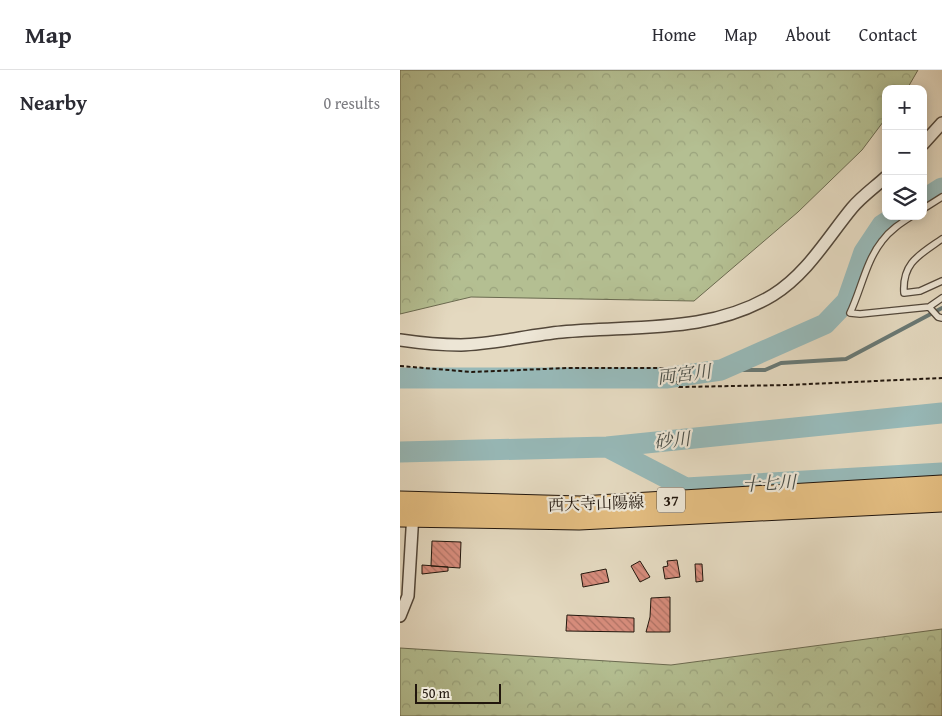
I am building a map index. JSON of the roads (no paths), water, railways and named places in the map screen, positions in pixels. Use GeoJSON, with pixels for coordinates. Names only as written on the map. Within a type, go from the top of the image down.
{"type":"FeatureCollection","features":[{"type":"Feature","properties":{"kind":"main road","name":"西大寺山陽線"},"geometry":{"type":"LineString","coordinates":[[407,509],[580,506],[942,485]]}},
{"type":"Feature","properties":{"kind":"main road","name":"西大寺山陽線"},"geometry":{"type":"LineString","coordinates":[[407,509],[579,520],[942,502]]}},
{"type":"Feature","properties":{"kind":"street"},"geometry":{"type":"LineString","coordinates":[[927,140],[942,123]]}},
{"type":"Feature","properties":{"kind":"street"},"geometry":{"type":"LineString","coordinates":[[400,340],[461,345],[561,332],[666,326],[716,320],[773,295],[790,282],[815,256],[854,206],[882,181]]}},
{"type":"Feature","properties":{"kind":"street"},"geometry":{"type":"LineString","coordinates":[[400,616],[408,596],[407,509]]}},
{"type":"Feature","properties":{"kind":"lane"},"geometry":{"type":"LineString","coordinates":[[927,206],[942,197]]}},
{"type":"Feature","properties":{"kind":"lane"},"geometry":{"type":"LineString","coordinates":[[906,220],[894,228],[882,240],[850,313],[860,314],[929,307],[942,298]]}},
{"type":"Feature","properties":{"kind":"lane"},"geometry":{"type":"LineString","coordinates":[[942,239],[909,264],[903,280],[904,293],[920,291],[942,281]]}},
{"type":"Feature","properties":{"kind":"lane"},"geometry":{"type":"LineString","coordinates":[[929,307],[938,317],[942,318]]}},
{"type":"Feature","properties":{"kind":"waterway","name":"両宮川"},"geometry":{"type":"LineString","coordinates":[[927,197],[942,188]]}},
{"type":"Feature","properties":{"kind":"waterway","name":"両宮川"},"geometry":{"type":"LineString","coordinates":[[400,378],[666,378],[721,370],[825,324],[847,301],[864,252],[882,225],[890,220]]}},
{"type":"Feature","properties":{"kind":"waterway"},"geometry":{"type":"LineString","coordinates":[[721,370],[765,370],[781,363],[846,359],[942,308]]}},
{"type":"Feature","properties":{"kind":"waterway","name":"砂川"},"geometry":{"type":"LineString","coordinates":[[400,452],[607,447],[942,413]]}},
{"type":"Feature","properties":{"kind":"waterway","name":"十七川"},"geometry":{"type":"LineString","coordinates":[[607,447],[686,488],[942,473]]}}]}
